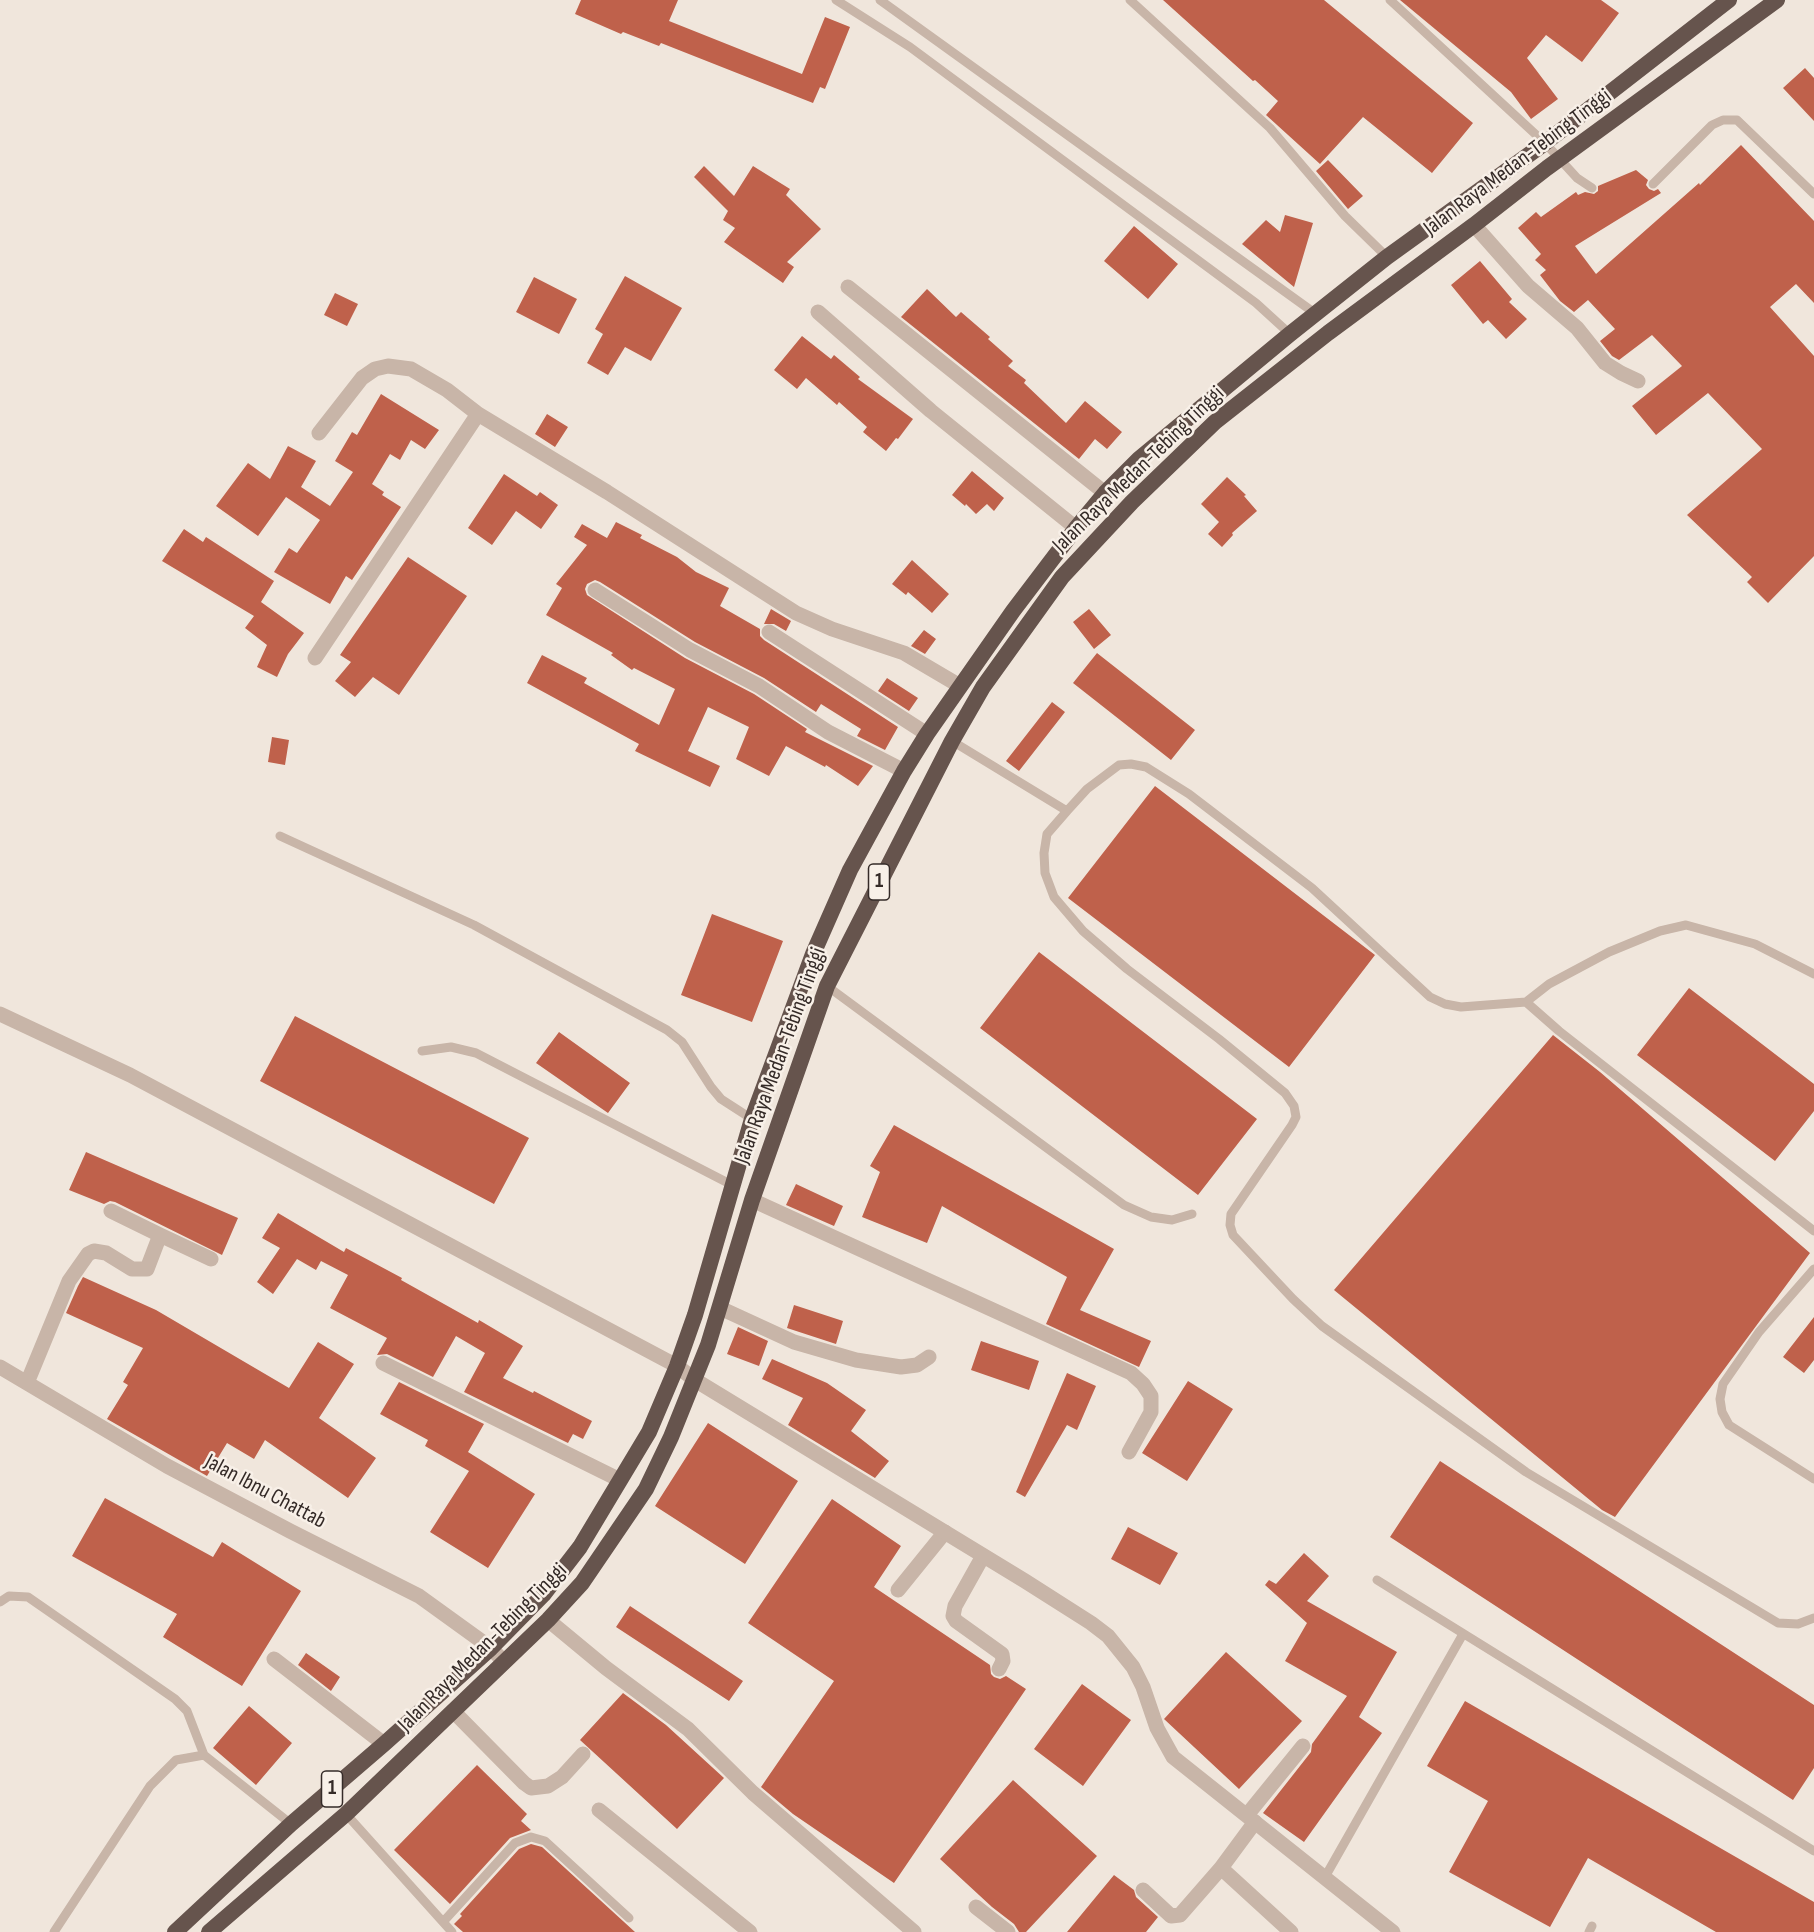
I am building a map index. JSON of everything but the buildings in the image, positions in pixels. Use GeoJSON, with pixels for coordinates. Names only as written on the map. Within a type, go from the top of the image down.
{"type":"FeatureCollection","features":[{"type":"Feature","properties":{"kind":"highway","name":"Jalan Raya Medan-Tebing Tinggi"},"geometry":{"type":"LineString","coordinates":[[175,1932],[291,1824],[490,1648],[543,1595],[580,1547],[649,1432],[676,1366],[695,1315],[752,1119],[813,954],[850,870],[927,734],[1076,528],[1105,493],[1139,459],[1290,334],[1388,257],[1545,143],[1730,0]]}},
{"type":"Feature","properties":{"kind":"highway","name":"Jalan Raya Medan-Tebing Tinggi"},"geometry":{"type":"LineString","coordinates":[[209,1932],[346,1814],[548,1620],[582,1583],[646,1488],[695,1380],[720,1308],[752,1200],[826,986],[952,741],[988,680],[1062,577],[1132,502],[1215,422],[1328,333],[1560,158],[1777,0]]}},
{"type":"Feature","properties":{"kind":"street"},"geometry":{"type":"LineString","coordinates":[[1474,225],[1528,286],[1577,328],[1605,363],[1638,381]]}},
{"type":"Feature","properties":{"kind":"street"},"geometry":{"type":"LineString","coordinates":[[848,287],[1105,493]]}},
{"type":"Feature","properties":{"kind":"street"},"geometry":{"type":"LineString","coordinates":[[818,312],[931,411],[1076,528]]}},
{"type":"Feature","properties":{"kind":"street"},"geometry":{"type":"LineString","coordinates":[[319,433],[362,378],[375,369],[387,366],[411,369],[447,390],[478,414],[607,492],[796,613],[832,629],[904,653],[960,686]]}},
{"type":"Feature","properties":{"kind":"street"},"geometry":{"type":"LineString","coordinates":[[315,658],[478,414]]}},
{"type":"Feature","properties":{"kind":"street"},"geometry":{"type":"LineString","coordinates":[[595,590],[690,650],[759,686],[828,732],[904,771]]}},
{"type":"Feature","properties":{"kind":"street"},"geometry":{"type":"LineString","coordinates":[[769,632],[927,734]]}},
{"type":"Feature","properties":{"kind":"street"},"geometry":{"type":"LineString","coordinates":[[0,1014],[130,1075],[676,1366],[695,1380],[1091,1623],[1108,1636],[1133,1666],[1157,1728],[1173,1757],[1393,1932]]}},
{"type":"Feature","properties":{"kind":"street"},"geometry":{"type":"LineString","coordinates":[[752,1200],[1131,1373],[1143,1384],[1151,1396],[1151,1412],[1129,1452]]}},
{"type":"Feature","properties":{"kind":"street"},"geometry":{"type":"LineString","coordinates":[[111,1210],[211,1259]]}},
{"type":"Feature","properties":{"kind":"street"},"geometry":{"type":"LineString","coordinates":[[27,1383],[69,1281],[88,1254],[94,1251],[106,1253],[132,1269],[147,1269],[160,1235]]}},
{"type":"Feature","properties":{"kind":"street"},"geometry":{"type":"LineString","coordinates":[[720,1308],[794,1342],[856,1360],[902,1367],[917,1365],[929,1357]]}},
{"type":"Feature","properties":{"kind":"street"},"geometry":{"type":"LineString","coordinates":[[383,1363],[620,1480]]}},
{"type":"Feature","properties":{"kind":"street","name":"Jalan Ibnu Chattab"},"geometry":{"type":"LineString","coordinates":[[0,1368],[168,1466],[419,1596],[490,1648],[504,1662]]}},
{"type":"Feature","properties":{"kind":"street"},"geometry":{"type":"LineString","coordinates":[[898,1590],[945,1532]]}},
{"type":"Feature","properties":{"kind":"street"},"geometry":{"type":"LineString","coordinates":[[983,1556],[955,1606],[953,1616],[956,1621],[1002,1654],[1003,1661],[999,1669]]}},
{"type":"Feature","properties":{"kind":"street"},"geometry":{"type":"LineString","coordinates":[[548,1620],[606,1668],[688,1729],[753,1793],[914,1932]]}},
{"type":"Feature","properties":{"kind":"street"},"geometry":{"type":"LineString","coordinates":[[274,1659],[384,1744]]}},
{"type":"Feature","properties":{"kind":"street"},"geometry":{"type":"LineString","coordinates":[[453,1711],[531,1788],[548,1786],[562,1777],[583,1754]]}},
{"type":"Feature","properties":{"kind":"street"},"geometry":{"type":"LineString","coordinates":[[1143,1890],[1171,1916],[1180,1915],[1221,1868],[1251,1818],[1303,1746]]}},
{"type":"Feature","properties":{"kind":"street"},"geometry":{"type":"LineString","coordinates":[[599,1810],[750,1932]]}},
{"type":"Feature","properties":{"kind":"street"},"geometry":{"type":"LineString","coordinates":[[1221,1868],[1291,1932]]}},
{"type":"Feature","properties":{"kind":"street"},"geometry":{"type":"LineString","coordinates":[[976,1907],[1008,1932]]}},
{"type":"Feature","properties":{"kind":"lane"},"geometry":{"type":"LineString","coordinates":[[836,0],[910,47],[1256,303],[1290,334]]}},
{"type":"Feature","properties":{"kind":"lane"},"geometry":{"type":"LineString","coordinates":[[880,0],[1316,314]]}},
{"type":"Feature","properties":{"kind":"lane"},"geometry":{"type":"LineString","coordinates":[[1130,0],[1270,128],[1345,216],[1388,257]]}},
{"type":"Feature","properties":{"kind":"lane"},"geometry":{"type":"LineString","coordinates":[[1390,0],[1545,143],[1577,178],[1592,188]]}},
{"type":"Feature","properties":{"kind":"lane"},"geometry":{"type":"LineString","coordinates":[[1653,184],[1713,125],[1723,120],[1737,120],[1814,194]]}},
{"type":"Feature","properties":{"kind":"lane"},"geometry":{"type":"LineString","coordinates":[[952,741],[1067,811]]}},
{"type":"Feature","properties":{"kind":"lane"},"geometry":{"type":"LineString","coordinates":[[1814,974],[1755,945],[1686,926],[1660,931],[1609,952],[1549,984],[1526,1002],[1461,1007],[1444,1004],[1430,997],[1312,888],[1189,794],[1146,767],[1131,764],[1119,765],[1087,789],[1047,834],[1044,853],[1045,873],[1054,897],[1083,931],[1285,1092],[1294,1106],[1296,1117],[1292,1125],[1231,1214],[1230,1225],[1233,1235],[1293,1299],[1322,1326],[1527,1472],[1778,1623],[1798,1624],[1814,1618]]}},
{"type":"Feature","properties":{"kind":"lane"},"geometry":{"type":"LineString","coordinates":[[280,836],[474,926],[668,1030],[682,1042],[721,1099],[752,1119]]}},
{"type":"Feature","properties":{"kind":"lane"},"geometry":{"type":"LineString","coordinates":[[826,986],[1124,1205],[1151,1217],[1172,1220],[1192,1214]]}},
{"type":"Feature","properties":{"kind":"lane"},"geometry":{"type":"LineString","coordinates":[[1526,1002],[1559,1031],[1814,1231]]}},
{"type":"Feature","properties":{"kind":"lane"},"geometry":{"type":"LineString","coordinates":[[422,1051],[451,1047],[476,1053],[732,1185]]}},
{"type":"Feature","properties":{"kind":"lane"},"geometry":{"type":"LineString","coordinates":[[1814,1269],[1759,1332],[1723,1384],[1720,1399],[1722,1412],[1729,1425],[1814,1479]]}},
{"type":"Feature","properties":{"kind":"lane"},"geometry":{"type":"LineString","coordinates":[[1377,1580],[1814,1851]]}},
{"type":"Feature","properties":{"kind":"lane"},"geometry":{"type":"LineString","coordinates":[[0,1602],[9,1596],[28,1597],[175,1699],[187,1711],[204,1755],[291,1824]]}},
{"type":"Feature","properties":{"kind":"lane"},"geometry":{"type":"LineString","coordinates":[[1325,1877],[1463,1634]]}},
{"type":"Feature","properties":{"kind":"lane"},"geometry":{"type":"LineString","coordinates":[[54,1932],[150,1786],[176,1760],[204,1755]]}},
{"type":"Feature","properties":{"kind":"lane"},"geometry":{"type":"LineString","coordinates":[[346,1814],[452,1932]]}},
{"type":"Feature","properties":{"kind":"lane"},"geometry":{"type":"LineString","coordinates":[[443,1922],[516,1843],[531,1838],[545,1841],[629,1918]]}}]}
